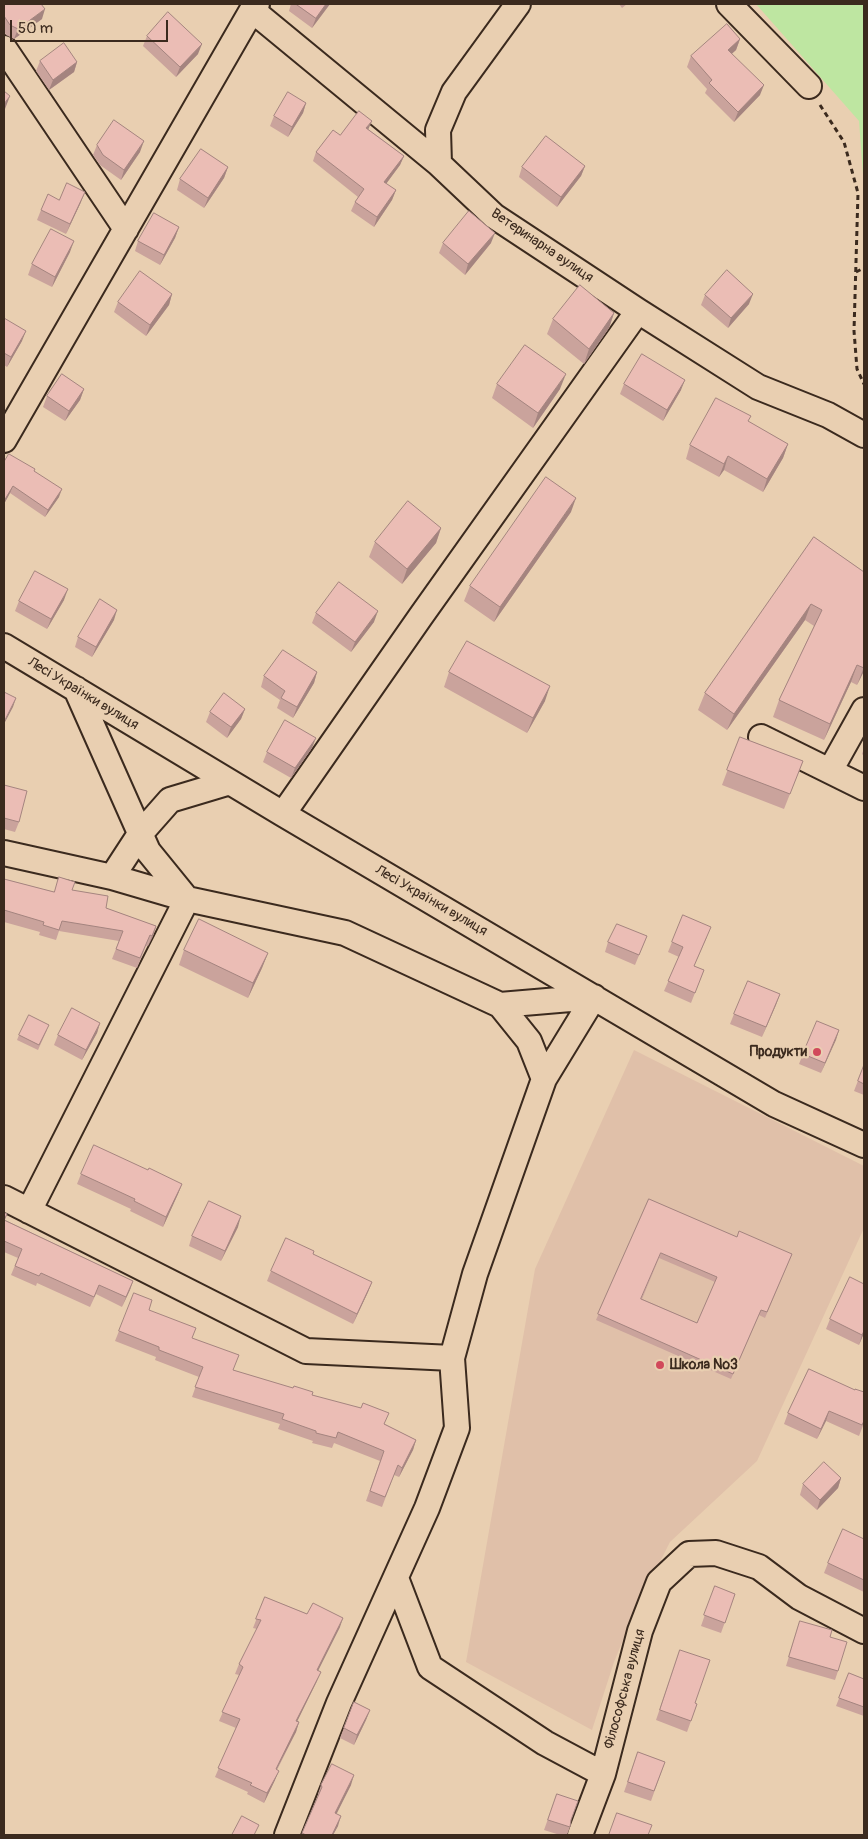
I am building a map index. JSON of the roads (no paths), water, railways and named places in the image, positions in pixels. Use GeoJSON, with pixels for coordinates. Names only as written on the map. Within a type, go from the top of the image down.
{"type":"FeatureCollection","features":[{"type":"Feature","properties":{"kind":"street"},"geometry":{"type":"LineString","coordinates":[[439,164],[438,130],[454,92],[518,4]]}},
{"type":"Feature","properties":{"kind":"street"},"geometry":{"type":"LineString","coordinates":[[730,4],[809,86]]}},
{"type":"Feature","properties":{"kind":"street"},"geometry":{"type":"LineString","coordinates":[[4,440],[255,7]]}},
{"type":"Feature","properties":{"kind":"street","name":"Ветеринарна вулиця"},"geometry":{"type":"LineString","coordinates":[[255,7],[439,164],[494,216],[758,387],[828,415],[864,435]]}},
{"type":"Feature","properties":{"kind":"street"},"geometry":{"type":"LineString","coordinates":[[4,48],[126,229]]}},
{"type":"Feature","properties":{"kind":"street"},"geometry":{"type":"LineString","coordinates":[[283,814],[638,311]]}},
{"type":"Feature","properties":{"kind":"street","name":"Лесі Українки вулиця"},"geometry":{"type":"LineString","coordinates":[[4,646],[283,814],[774,1104],[864,1145]]}},
{"type":"Feature","properties":{"kind":"street"},"geometry":{"type":"LineString","coordinates":[[76,689],[148,851],[187,899]]}},
{"type":"Feature","properties":{"kind":"street"},"geometry":{"type":"LineString","coordinates":[[830,771],[864,710]]}},
{"type":"Feature","properties":{"kind":"street"},"geometry":{"type":"LineString","coordinates":[[761,737],[864,788]]}},
{"type":"Feature","properties":{"kind":"street"},"geometry":{"type":"LineString","coordinates":[[112,877],[140,834],[170,800],[230,782]]}},
{"type":"Feature","properties":{"kind":"street"},"geometry":{"type":"LineString","coordinates":[[4,853],[112,877],[187,899],[345,933],[500,1005],[530,1041],[544,1079]]}},
{"type":"Feature","properties":{"kind":"street"},"geometry":{"type":"LineString","coordinates":[[29,1210],[187,899]]}},
{"type":"Feature","properties":{"kind":"street"},"geometry":{"type":"LineString","coordinates":[[500,1005],[594,996]]}},
{"type":"Feature","properties":{"kind":"street"},"geometry":{"type":"LineString","coordinates":[[287,1835],[339,1703],[427,1508],[457,1428],[452,1358],[475,1274],[544,1079],[594,996]]}},
{"type":"Feature","properties":{"kind":"street"},"geometry":{"type":"LineString","coordinates":[[4,1198],[306,1351],[452,1358]]}},
{"type":"Feature","properties":{"kind":"street","name":"Філософська вулиця"},"geometry":{"type":"LineString","coordinates":[[580,1835],[603,1774],[640,1631],[659,1582],[688,1554],[716,1553],[759,1567],[799,1597],[864,1631]]}},
{"type":"Feature","properties":{"kind":"street"},"geometry":{"type":"LineString","coordinates":[[396,1578],[430,1667],[545,1743],[603,1774]]}},
{"type":"Feature","properties":{"kind":"place","name":"Продукти"},"geometry":{"type":"Point","coordinates":[817,1052]}},
{"type":"Feature","properties":{"kind":"place","name":"Школа №3"},"geometry":{"type":"Point","coordinates":[660,1365]}}]}
